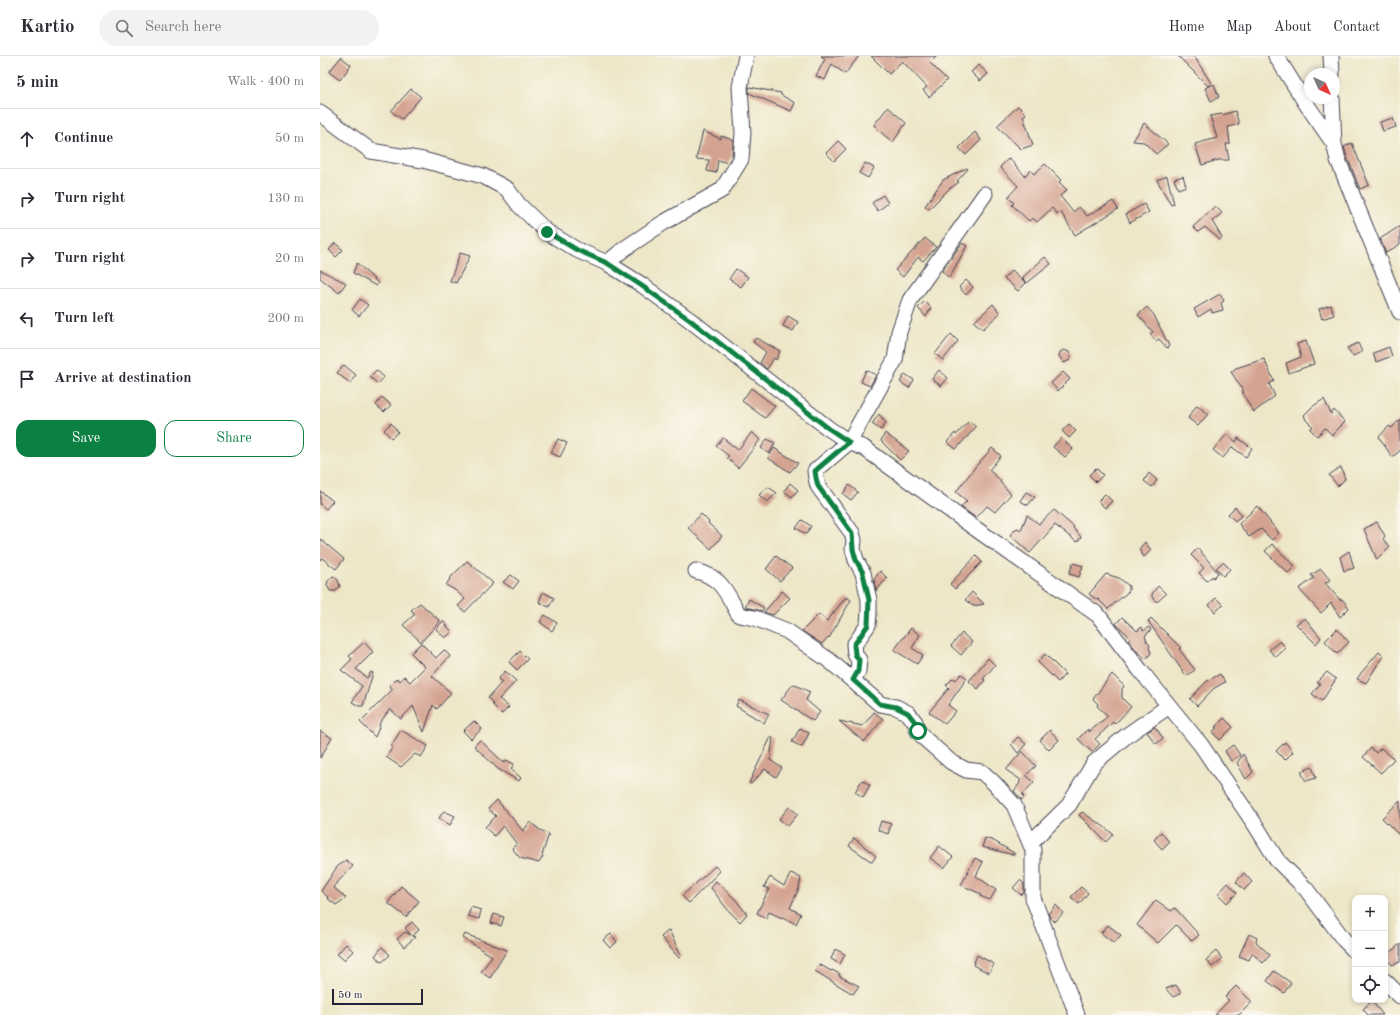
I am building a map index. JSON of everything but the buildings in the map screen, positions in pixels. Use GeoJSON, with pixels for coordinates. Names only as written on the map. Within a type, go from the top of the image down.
{"type":"FeatureCollection","features":[{"type":"Feature","properties":{"kind":"street"},"geometry":{"type":"LineString","coordinates":[[607,263],[624,249],[663,223],[722,190],[741,159],[743,133],[740,87],[746,56]]}},
{"type":"Feature","properties":{"kind":"street"},"geometry":{"type":"LineString","coordinates":[[1276,56],[1334,144]]}},
{"type":"Feature","properties":{"kind":"street"},"geometry":{"type":"LineString","coordinates":[[1331,56],[1332,68]]}},
{"type":"Feature","properties":{"kind":"street"},"geometry":{"type":"LineString","coordinates":[[1332,104],[1334,144],[1338,160],[1400,312]]}},
{"type":"Feature","properties":{"kind":"street"},"geometry":{"type":"LineString","coordinates":[[320,113],[372,151],[423,160],[483,176],[507,188],[519,205],[547,232],[577,250],[607,263],[642,286],[690,320],[828,428],[849,442],[864,448],[890,465],[976,529],[1098,615],[1140,670],[1201,745],[1256,826],[1277,860],[1306,889],[1344,940],[1352,948]]}},
{"type":"Feature","properties":{"kind":"street"},"geometry":{"type":"LineString","coordinates":[[853,680],[858,671],[859,660],[855,654],[854,645],[868,625],[869,600],[863,573],[856,560],[853,549],[852,533],[818,486],[815,471],[849,442],[895,360],[900,332],[910,300],[985,194]]}},
{"type":"Feature","properties":{"kind":"street"},"geometry":{"type":"LineString","coordinates":[[696,571],[706,573],[715,578],[723,587],[739,615],[756,618],[787,631],[830,661],[880,704],[896,707],[908,713],[915,722],[918,731],[925,739],[951,762],[966,770],[982,772],[1014,805],[1033,850],[1033,898],[1077,1015]]}},
{"type":"Feature","properties":{"kind":"street"},"geometry":{"type":"LineString","coordinates":[[1030,842],[1068,805],[1094,763],[1126,736],[1169,706]]}},
{"type":"Feature","properties":{"kind":"street"},"geometry":{"type":"LineString","coordinates":[[1388,984],[1400,996]]}},
{"type":"Feature","properties":{"kind":"route"},"geometry":{"type":"LineString","coordinates":[[547,232],[577,250],[607,263],[642,286],[690,320],[828,428],[849,442],[815,471],[818,486],[852,533],[854,540],[853,549],[856,560],[863,573],[869,600],[868,625],[854,645],[855,654],[859,660],[858,671],[853,680],[880,704],[896,707],[908,713],[915,722],[918,731]]}}]}
